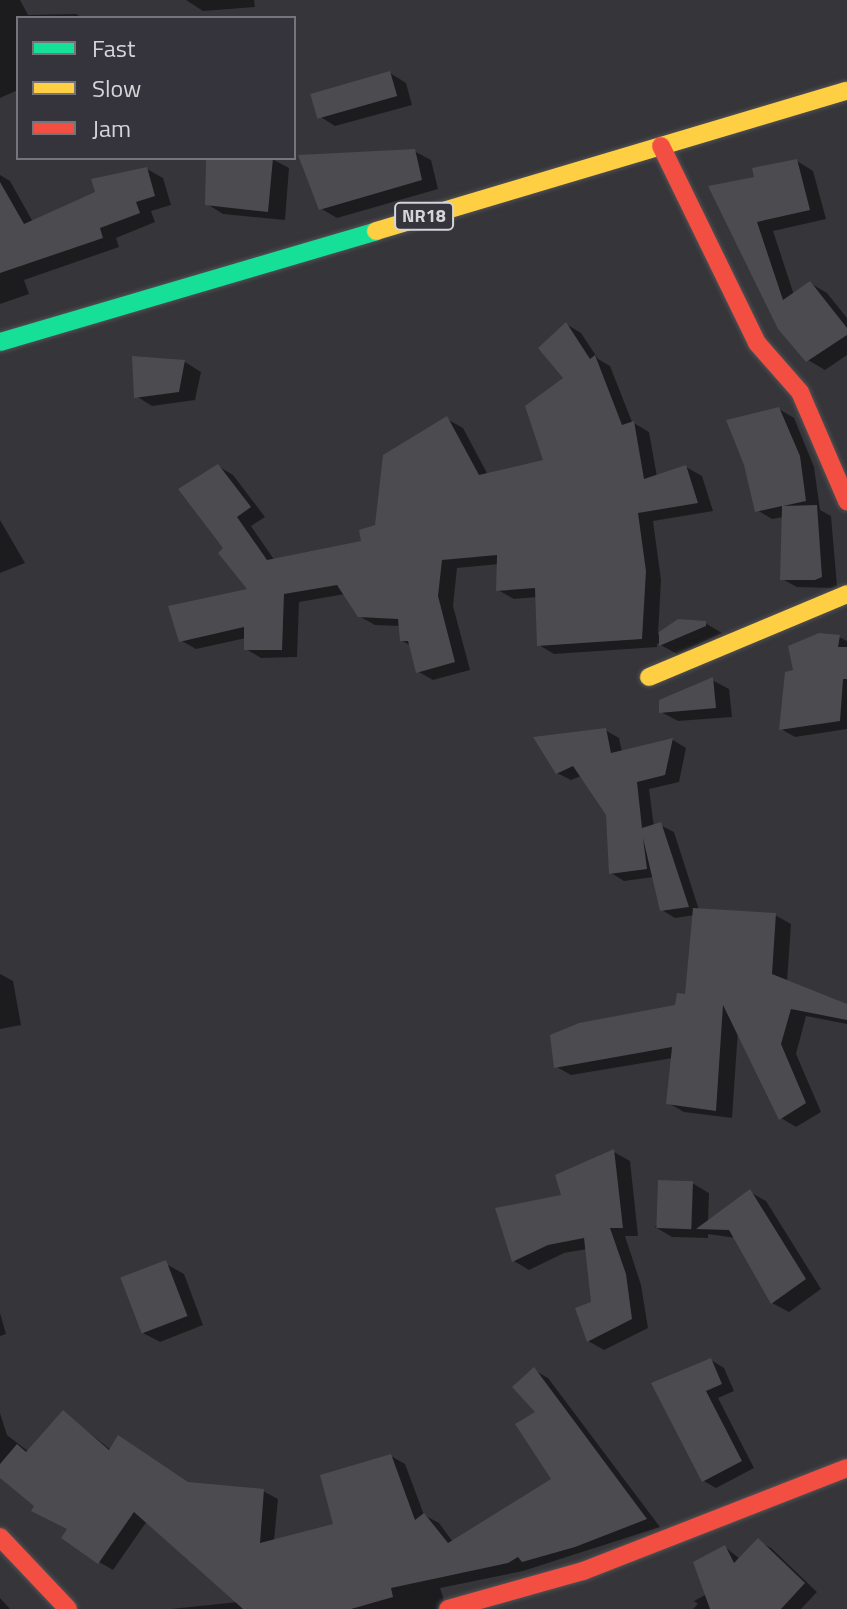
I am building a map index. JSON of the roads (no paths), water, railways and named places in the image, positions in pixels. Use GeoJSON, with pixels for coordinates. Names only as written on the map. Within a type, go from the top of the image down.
{"type":"FeatureCollection","features":[{"type":"Feature","properties":{"kind":"street","name":"NR18"},"geometry":{"type":"LineString","coordinates":[[0,342],[847,91]]}},
{"type":"Feature","properties":{"kind":"street"},"geometry":{"type":"LineString","coordinates":[[661,146],[757,343],[800,392],[847,501]]}},
{"type":"Feature","properties":{"kind":"street"},"geometry":{"type":"LineString","coordinates":[[649,677],[847,594]]}},
{"type":"Feature","properties":{"kind":"street"},"geometry":{"type":"LineString","coordinates":[[448,1609],[583,1571],[847,1468]]}},
{"type":"Feature","properties":{"kind":"street"},"geometry":{"type":"LineString","coordinates":[[0,1537],[68,1609]]}}]}
